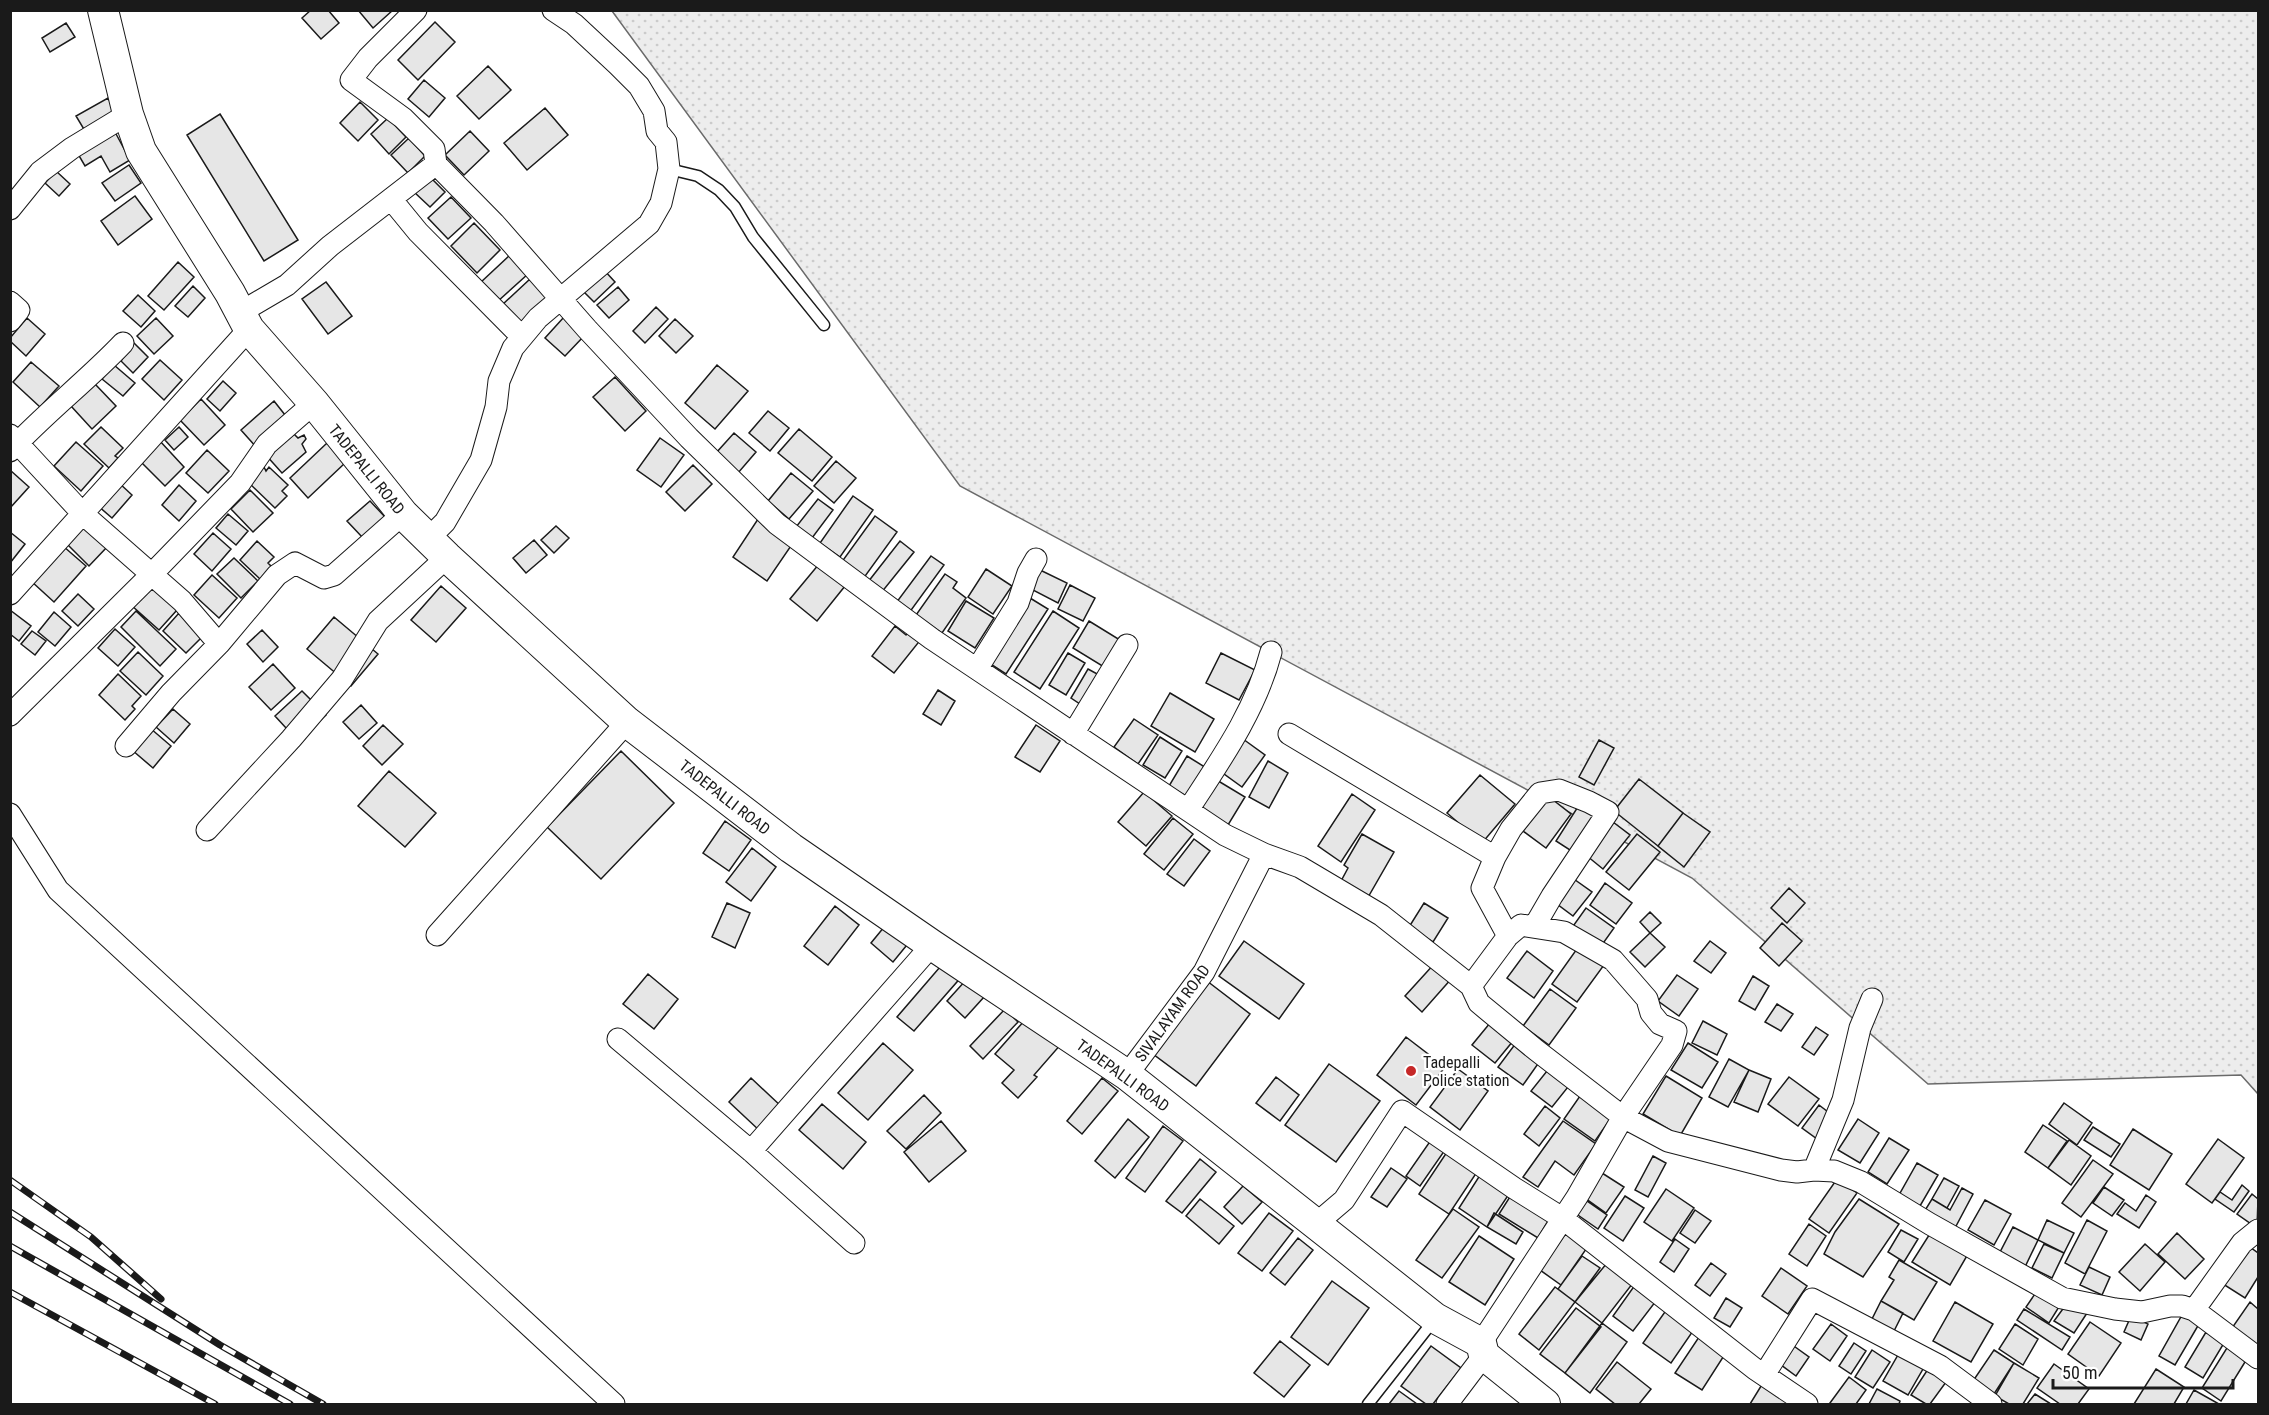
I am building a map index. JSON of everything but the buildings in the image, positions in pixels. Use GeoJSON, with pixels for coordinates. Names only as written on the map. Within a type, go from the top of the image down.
{"type":"FeatureCollection","features":[{"type":"Feature","properties":{"kind":"street","name":"TADEPALLI ROAD"},"geometry":{"type":"LineString","coordinates":[[103,10],[128,114],[141,152],[245,320],[403,514],[438,548],[627,722],[791,848],[1127,1075],[1435,1318],[1482,1349],[1545,1404]]}},
{"type":"Feature","properties":{"kind":"street"},"geometry":{"type":"LineString","coordinates":[[417,10],[368,58],[351,80],[403,118],[434,149],[436,164],[494,223],[560,300],[689,438],[777,524],[932,639],[1225,834],[1264,854],[1300,867],[1381,915],[1471,986],[1479,1002],[1536,1050],[1623,1117],[1668,1141],[1781,1170],[1834,1171],[1861,1182],[1930,1224],[2062,1298],[2142,1312],[2170,1305],[2182,1306],[2194,1310],[2259,1358]]}},
{"type":"Feature","properties":{"kind":"street"},"geometry":{"type":"LineString","coordinates":[[207,831],[291,740],[342,679],[378,621],[438,548],[445,522],[481,460],[496,407],[499,381],[508,357],[522,337],[538,318],[649,224],[661,203],[669,169],[666,142],[657,131],[654,111],[639,86],[574,24],[553,10]]}},
{"type":"Feature","properties":{"kind":"street"},"geometry":{"type":"LineString","coordinates":[[10,210],[40,172],[72,148],[128,114]]}},
{"type":"Feature","properties":{"kind":"street"},"geometry":{"type":"LineString","coordinates":[[10,594],[83,514],[245,320],[330,246],[436,164]]}},
{"type":"Feature","properties":{"kind":"street"},"geometry":{"type":"LineString","coordinates":[[391,199],[418,232],[522,337]]}},
{"type":"Feature","properties":{"kind":"street"},"geometry":{"type":"LineString","coordinates":[[10,302],[19,310],[10,321]]}},
{"type":"Feature","properties":{"kind":"street"},"geometry":{"type":"LineString","coordinates":[[123,343],[98,369],[13,442],[83,514],[182,601],[219,644]]}},
{"type":"Feature","properties":{"kind":"street"},"geometry":{"type":"LineString","coordinates":[[10,715],[240,483],[267,444],[314,403]]}},
{"type":"Feature","properties":{"kind":"street"},"geometry":{"type":"LineString","coordinates":[[126,746],[171,693],[219,644],[277,575],[295,563],[324,578],[334,575],[403,514]]}},
{"type":"Feature","properties":{"kind":"street"},"geometry":{"type":"LineString","coordinates":[[977,669],[1018,603],[1028,573],[1036,559]]}},
{"type":"Feature","properties":{"kind":"street"},"geometry":{"type":"LineString","coordinates":[[1073,734],[1127,645]]}},
{"type":"Feature","properties":{"kind":"street"},"geometry":{"type":"LineString","coordinates":[[1188,810],[1241,725],[1265,674],[1270,652]]}},
{"type":"Feature","properties":{"kind":"street"},"geometry":{"type":"LineString","coordinates":[[437,935],[627,722]]}},
{"type":"Feature","properties":{"kind":"street"},"geometry":{"type":"LineString","coordinates":[[1289,734],[1495,857]]}},
{"type":"Feature","properties":{"kind":"street"},"geometry":{"type":"LineString","coordinates":[[1508,936],[1482,888],[1495,857],[1511,829],[1540,793],[1559,790],[1608,812],[1534,927]]}},
{"type":"Feature","properties":{"kind":"street"},"geometry":{"type":"LineString","coordinates":[[10,814],[58,890],[614,1404]]}},
{"type":"Feature","properties":{"kind":"street","name":"SIVALAYAM ROAD"},"geometry":{"type":"LineString","coordinates":[[1127,1075],[1204,972],[1264,854]]}},
{"type":"Feature","properties":{"kind":"street"},"geometry":{"type":"LineString","coordinates":[[1448,1404],[1623,1117],[1672,1045],[1676,1031],[1660,1024],[1651,1013],[1647,999],[1613,960],[1564,932],[1521,925],[1508,936],[1471,986]]}},
{"type":"Feature","properties":{"kind":"street"},"geometry":{"type":"LineString","coordinates":[[751,1152],[932,945]]}},
{"type":"Feature","properties":{"kind":"street"},"geometry":{"type":"LineString","coordinates":[[1815,1170],[1844,1100],[1860,1028],[1872,999]]}},
{"type":"Feature","properties":{"kind":"street"},"geometry":{"type":"LineString","coordinates":[[618,1039],[854,1243]]}},
{"type":"Feature","properties":{"kind":"street"},"geometry":{"type":"LineString","coordinates":[[1317,1223],[1344,1200],[1402,1111],[1562,1218],[1764,1375],[1807,1404]]}},
{"type":"Feature","properties":{"kind":"street"},"geometry":{"type":"LineString","coordinates":[[2194,1310],[2242,1243],[2259,1230]]}},
{"type":"Feature","properties":{"kind":"street"},"geometry":{"type":"LineString","coordinates":[[1764,1375],[1812,1299],[1941,1366],[1991,1404]]}},
{"type":"Feature","properties":{"kind":"lane"},"geometry":{"type":"LineString","coordinates":[[669,169],[698,176],[719,190],[735,207],[753,237],[824,325]]}},
{"type":"Feature","properties":{"kind":"lane"},"geometry":{"type":"LineString","coordinates":[[1368,1404],[1435,1318]]}},
{"type":"Feature","properties":{"kind":"shaded area"},"geometry":{"type":"Polygon","coordinates":[[[612,11],[2258,11],[2258,1094],[2241,1075],[1928,1084],[1692,878],[960,486],[612,11]]]}},
{"type":"Feature","properties":{"kind":"railway"},"geometry":{"type":"LineString","coordinates":[[10,1180],[91,1237],[161,1299]]}},
{"type":"Feature","properties":{"kind":"railway"},"geometry":{"type":"LineString","coordinates":[[10,1212],[220,1345],[323,1404]]}},
{"type":"Feature","properties":{"kind":"railway"},"geometry":{"type":"LineString","coordinates":[[10,1246],[290,1404]]}},
{"type":"Feature","properties":{"kind":"railway"},"geometry":{"type":"LineString","coordinates":[[10,1292],[215,1404]]}},
{"type":"Feature","properties":{"kind":"place","name":"Tadepalli Police station"},"geometry":{"type":"Point","coordinates":[1411,1071]}}]}
